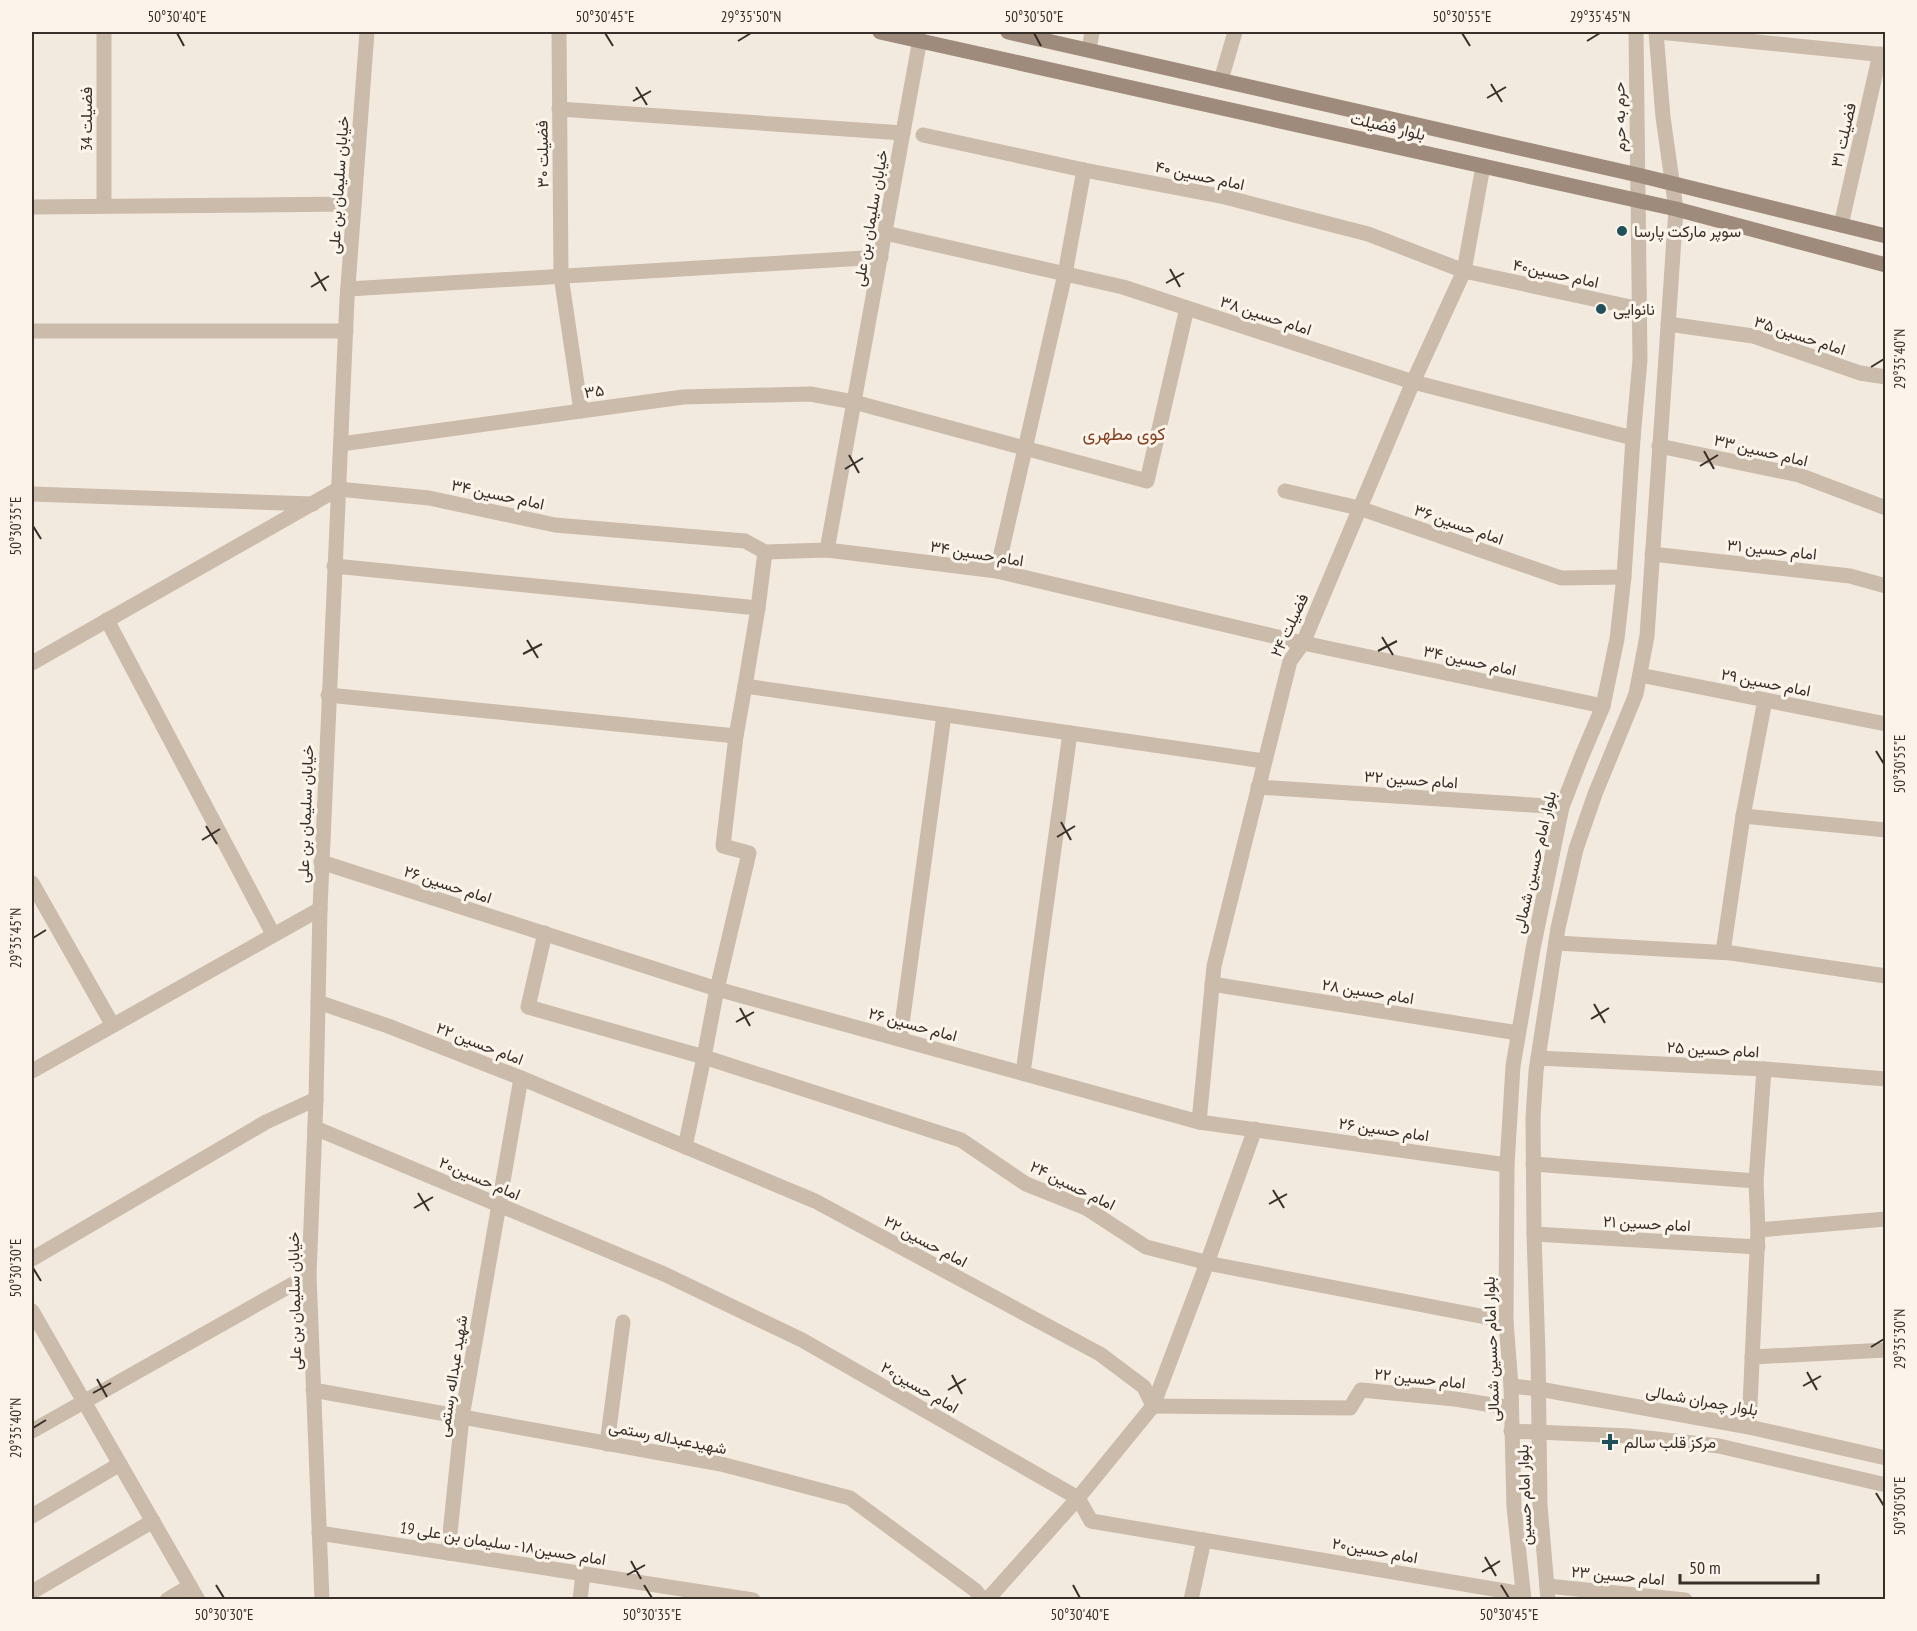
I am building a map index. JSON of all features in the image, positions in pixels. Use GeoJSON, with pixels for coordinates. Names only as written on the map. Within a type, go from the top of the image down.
{"type":"FeatureCollection","features":[{"type":"Feature","properties":{"kind":"main road","name":"بلوار فضیلت"},"geometry":{"type":"LineString","coordinates":[[880,32],[920,39],[1676,209],[1886,265]]}},
{"type":"Feature","properties":{"kind":"main road","name":"بلوار فضیلت"},"geometry":{"type":"LineString","coordinates":[[1008,32],[1673,184],[1886,236]]}},
{"type":"Feature","properties":{"kind":"main road"},"geometry":{"type":"LineString","coordinates":[[1281,120],[1287,96]]}},
{"type":"Feature","properties":{"kind":"street","name":"فضیلت 34"},"geometry":{"type":"LineString","coordinates":[[104,32],[104,206]]}},
{"type":"Feature","properties":{"kind":"street","name":"خیابان سلیمان بن علی"},"geometry":{"type":"LineString","coordinates":[[322,1599],[309,1275],[316,1099],[321,862],[334,566],[348,289],[367,32]]}},
{"type":"Feature","properties":{"kind":"street","name":"فضیلت ۳۰"},"geometry":{"type":"LineString","coordinates":[[560,32],[561,276],[581,411]]}},
{"type":"Feature","properties":{"kind":"street"},"geometry":{"type":"LineString","coordinates":[[1089,50],[1092,32]]}},
{"type":"Feature","properties":{"kind":"street"},"geometry":{"type":"LineString","coordinates":[[1221,80],[1236,32]]}},
{"type":"Feature","properties":{"kind":"street","name":"حرم به حرم"},"geometry":{"type":"LineString","coordinates":[[1636,32],[1639,201]]}},
{"type":"Feature","properties":{"kind":"street"},"geometry":{"type":"LineString","coordinates":[[1539,1389],[1533,1164],[1533,1118],[1538,1058],[1556,943],[1576,849],[1595,794],[1636,694],[1647,636],[1676,209],[1663,117],[1657,32],[1883,54]]}},
{"type":"Feature","properties":{"kind":"street","name":"خیابان سلیمان بن علی"},"geometry":{"type":"LineString","coordinates":[[827,550],[920,39]]}},
{"type":"Feature","properties":{"kind":"street","name":"فضیلت ۳۱"},"geometry":{"type":"LineString","coordinates":[[1841,225],[1883,54]]}},
{"type":"Feature","properties":{"kind":"street"},"geometry":{"type":"LineString","coordinates":[[559,109],[903,133]]}},
{"type":"Feature","properties":{"kind":"street","name":"امام حسین ۴۰"},"geometry":{"type":"LineString","coordinates":[[923,135],[1084,170],[1225,197],[1357,231],[1464,271]]}},
{"type":"Feature","properties":{"kind":"street","name":"فضیلت ۲۴"},"geometry":{"type":"LineString","coordinates":[[1199,1122],[1214,966],[1290,661],[1303,644],[1413,382],[1464,271],[1483,166]]}},
{"type":"Feature","properties":{"kind":"street"},"geometry":{"type":"LineString","coordinates":[[997,572],[1065,274],[1084,170]]}},
{"type":"Feature","properties":{"kind":"street","name":"بلوار امام حسین شمالی"},"geometry":{"type":"LineString","coordinates":[[1523,1597],[1514,1507],[1511,1386],[1506,1321],[1508,1165],[1513,1066],[1533,950],[1562,807],[1603,706],[1617,639],[1624,577],[1640,360],[1639,201]]}},
{"type":"Feature","properties":{"kind":"street"},"geometry":{"type":"LineString","coordinates":[[32,207],[354,204]]}},
{"type":"Feature","properties":{"kind":"street","name":"امام حسین ۳۸"},"geometry":{"type":"LineString","coordinates":[[885,233],[1123,287],[1413,382],[1633,438]]}},
{"type":"Feature","properties":{"kind":"street"},"geometry":{"type":"LineString","coordinates":[[348,289],[881,257]]}},
{"type":"Feature","properties":{"kind":"street","name":"امام حسین۴۰"},"geometry":{"type":"LineString","coordinates":[[1464,271],[1640,309]]}},
{"type":"Feature","properties":{"kind":"street","name":"۳۵"},"geometry":{"type":"LineString","coordinates":[[341,444],[684,397],[810,394],[854,402],[1147,481],[1187,308]]}},
{"type":"Feature","properties":{"kind":"street","name":"امام حسین ۳۵"},"geometry":{"type":"LineString","coordinates":[[1668,324],[1753,336],[1860,373],[1886,377]]}},
{"type":"Feature","properties":{"kind":"street"},"geometry":{"type":"LineString","coordinates":[[32,331],[346,331]]}},
{"type":"Feature","properties":{"kind":"street","name":"امام حسین ۳۳"},"geometry":{"type":"LineString","coordinates":[[1659,446],[1799,475],[1886,508]]}},
{"type":"Feature","properties":{"kind":"street"},"geometry":{"type":"LineString","coordinates":[[1630,485],[1657,490]]}},
{"type":"Feature","properties":{"kind":"street"},"geometry":{"type":"LineString","coordinates":[[32,663],[338,489]]}},
{"type":"Feature","properties":{"kind":"street","name":"امام حسین ۳۴"},"geometry":{"type":"LineString","coordinates":[[338,489],[429,498],[555,525],[745,541],[765,552],[827,550],[997,572],[1303,644],[1603,706]]}},
{"type":"Feature","properties":{"kind":"street","name":"امام حسین ۳۶"},"geometry":{"type":"LineString","coordinates":[[1285,491],[1359,508],[1561,579],[1624,577]]}},
{"type":"Feature","properties":{"kind":"street"},"geometry":{"type":"LineString","coordinates":[[32,494],[315,504]]}},
{"type":"Feature","properties":{"kind":"street"},"geometry":{"type":"LineString","coordinates":[[685,1147],[717,989],[749,853],[723,846],[736,736],[758,608],[765,552]]}},
{"type":"Feature","properties":{"kind":"street","name":"امام حسین ۳۱"},"geometry":{"type":"LineString","coordinates":[[1653,554],[1850,576],[1886,586]]}},
{"type":"Feature","properties":{"kind":"street"},"geometry":{"type":"LineString","coordinates":[[334,566],[758,608]]}},
{"type":"Feature","properties":{"kind":"street"},"geometry":{"type":"LineString","coordinates":[[107,620],[273,934]]}},
{"type":"Feature","properties":{"kind":"street","name":"امام حسین ۲۹"},"geometry":{"type":"LineString","coordinates":[[1640,675],[1886,724]]}},
{"type":"Feature","properties":{"kind":"street"},"geometry":{"type":"LineString","coordinates":[[745,686],[1264,761]]}},
{"type":"Feature","properties":{"kind":"street"},"geometry":{"type":"LineString","coordinates":[[328,695],[736,736]]}},
{"type":"Feature","properties":{"kind":"street"},"geometry":{"type":"LineString","coordinates":[[1723,952],[1743,816],[1765,700]]}},
{"type":"Feature","properties":{"kind":"street"},"geometry":{"type":"LineString","coordinates":[[900,1039],[945,715]]}},
{"type":"Feature","properties":{"kind":"street"},"geometry":{"type":"LineString","coordinates":[[1023,1073],[1070,733]]}},
{"type":"Feature","properties":{"kind":"street","name":"امام حسین ۳۲"},"geometry":{"type":"LineString","coordinates":[[1258,787],[1562,807]]}},
{"type":"Feature","properties":{"kind":"street"},"geometry":{"type":"LineString","coordinates":[[1743,816],[1886,830]]}},
{"type":"Feature","properties":{"kind":"street","name":"امام حسین ۲۶"},"geometry":{"type":"LineString","coordinates":[[321,862],[717,989],[1199,1122],[1508,1165]]}},
{"type":"Feature","properties":{"kind":"street"},"geometry":{"type":"LineString","coordinates":[[32,883],[112,1024]]}},
{"type":"Feature","properties":{"kind":"street"},"geometry":{"type":"LineString","coordinates":[[32,1071],[320,909]]}},
{"type":"Feature","properties":{"kind":"street","name":"امام حسین ۲۴"},"geometry":{"type":"LineString","coordinates":[[545,933],[528,1007],[704,1057],[961,1140],[1026,1184],[1086,1208],[1146,1246],[1207,1263],[1506,1321]]}},
{"type":"Feature","properties":{"kind":"street"},"geometry":{"type":"LineString","coordinates":[[1556,943],[1723,952],[1886,976]]}},
{"type":"Feature","properties":{"kind":"street","name":"امام حسین ۲۸"},"geometry":{"type":"LineString","coordinates":[[1212,984],[1518,1033]]}},
{"type":"Feature","properties":{"kind":"street","name":"امام حسین ۲۲"},"geometry":{"type":"LineString","coordinates":[[318,1002],[388,1026],[521,1078],[815,1202],[1100,1354],[1144,1387],[1153,1406],[1350,1408],[1361,1390],[1511,1408]]}},
{"type":"Feature","properties":{"kind":"street","name":"امام حسین ۲۵"},"geometry":{"type":"LineString","coordinates":[[1538,1058],[1764,1069],[1886,1079]]}},
{"type":"Feature","properties":{"kind":"street"},"geometry":{"type":"LineString","coordinates":[[1749,1427],[1758,1247],[1756,1181],[1764,1069]]}},
{"type":"Feature","properties":{"kind":"street","name":"شهید عبداله رستمی"},"geometry":{"type":"LineString","coordinates":[[448,1553],[462,1417],[521,1078]]}},
{"type":"Feature","properties":{"kind":"street"},"geometry":{"type":"LineString","coordinates":[[32,1258],[266,1122],[316,1099]]}},
{"type":"Feature","properties":{"kind":"street","name":"امام حسین۲۰"},"geometry":{"type":"LineString","coordinates":[[315,1128],[664,1274],[802,1340],[1078,1498],[1090,1521],[1523,1597]]}},
{"type":"Feature","properties":{"kind":"street"},"geometry":{"type":"LineString","coordinates":[[987,1599],[1078,1498],[1153,1406],[1255,1129]]}},
{"type":"Feature","properties":{"kind":"street"},"geometry":{"type":"LineString","coordinates":[[1533,1164],[1756,1181]]}},
{"type":"Feature","properties":{"kind":"street"},"geometry":{"type":"LineString","coordinates":[[1758,1230],[1886,1219]]}},
{"type":"Feature","properties":{"kind":"street","name":"امام حسین ۲۱"},"geometry":{"type":"LineString","coordinates":[[1534,1234],[1758,1247]]}},
{"type":"Feature","properties":{"kind":"street"},"geometry":{"type":"LineString","coordinates":[[32,1431],[309,1275]]}},
{"type":"Feature","properties":{"kind":"street"},"geometry":{"type":"LineString","coordinates":[[32,1311],[38,1336],[84,1402],[194,1593],[167,1599]]}},
{"type":"Feature","properties":{"kind":"street"},"geometry":{"type":"LineString","coordinates":[[608,1444],[623,1322]]}},
{"type":"Feature","properties":{"kind":"street"},"geometry":{"type":"LineString","coordinates":[[1752,1358],[1886,1350]]}},
{"type":"Feature","properties":{"kind":"street","name":"بلوار چمران شمالی"},"geometry":{"type":"LineString","coordinates":[[1511,1386],[1749,1427],[1886,1458]]}},
{"type":"Feature","properties":{"kind":"street","name":"بلوار امام حسین"},"geometry":{"type":"LineString","coordinates":[[1539,1389],[1540,1505],[1548,1593]]}},
{"type":"Feature","properties":{"kind":"street","name":"شهیدعبداله رستمی"},"geometry":{"type":"LineString","coordinates":[[313,1390],[721,1464],[850,1498],[975,1590],[983,1599]]}},
{"type":"Feature","properties":{"kind":"street"},"geometry":{"type":"LineString","coordinates":[[1511,1431],[1629,1436],[1719,1446],[1886,1485]]}},
{"type":"Feature","properties":{"kind":"street"},"geometry":{"type":"LineString","coordinates":[[32,1516],[120,1464]]}},
{"type":"Feature","properties":{"kind":"street"},"geometry":{"type":"LineString","coordinates":[[32,1592],[153,1521]]}},
{"type":"Feature","properties":{"kind":"street","name":"امام حسین۱۸ - سلیمان بن علی 19"},"geometry":{"type":"LineString","coordinates":[[319,1533],[753,1599]]}},
{"type":"Feature","properties":{"kind":"street"},"geometry":{"type":"LineString","coordinates":[[1191,1599],[1204,1540]]}},
{"type":"Feature","properties":{"kind":"street"},"geometry":{"type":"LineString","coordinates":[[580,1599],[584,1574]]}},
{"type":"Feature","properties":{"kind":"street","name":"امام حسین ۲۳"},"geometry":{"type":"LineString","coordinates":[[1548,1593],[1685,1599]]}},
{"type":"Feature","properties":{"kind":"place","name":"سوپر مارکت پارسا"},"geometry":{"type":"Point","coordinates":[1622,231]}},
{"type":"Feature","properties":{"kind":"place","name":"نانوایی"},"geometry":{"type":"Point","coordinates":[1601,309]}},
{"type":"Feature","properties":{"kind":"place","name":"مرکز قلب سالم"},"geometry":{"type":"Point","coordinates":[1610,1442]}},
{"type":"Feature","properties":{"kind":"district","name":"کوی مطهری"},"geometry":{"type":"Point","coordinates":[1124,434]}}]}
